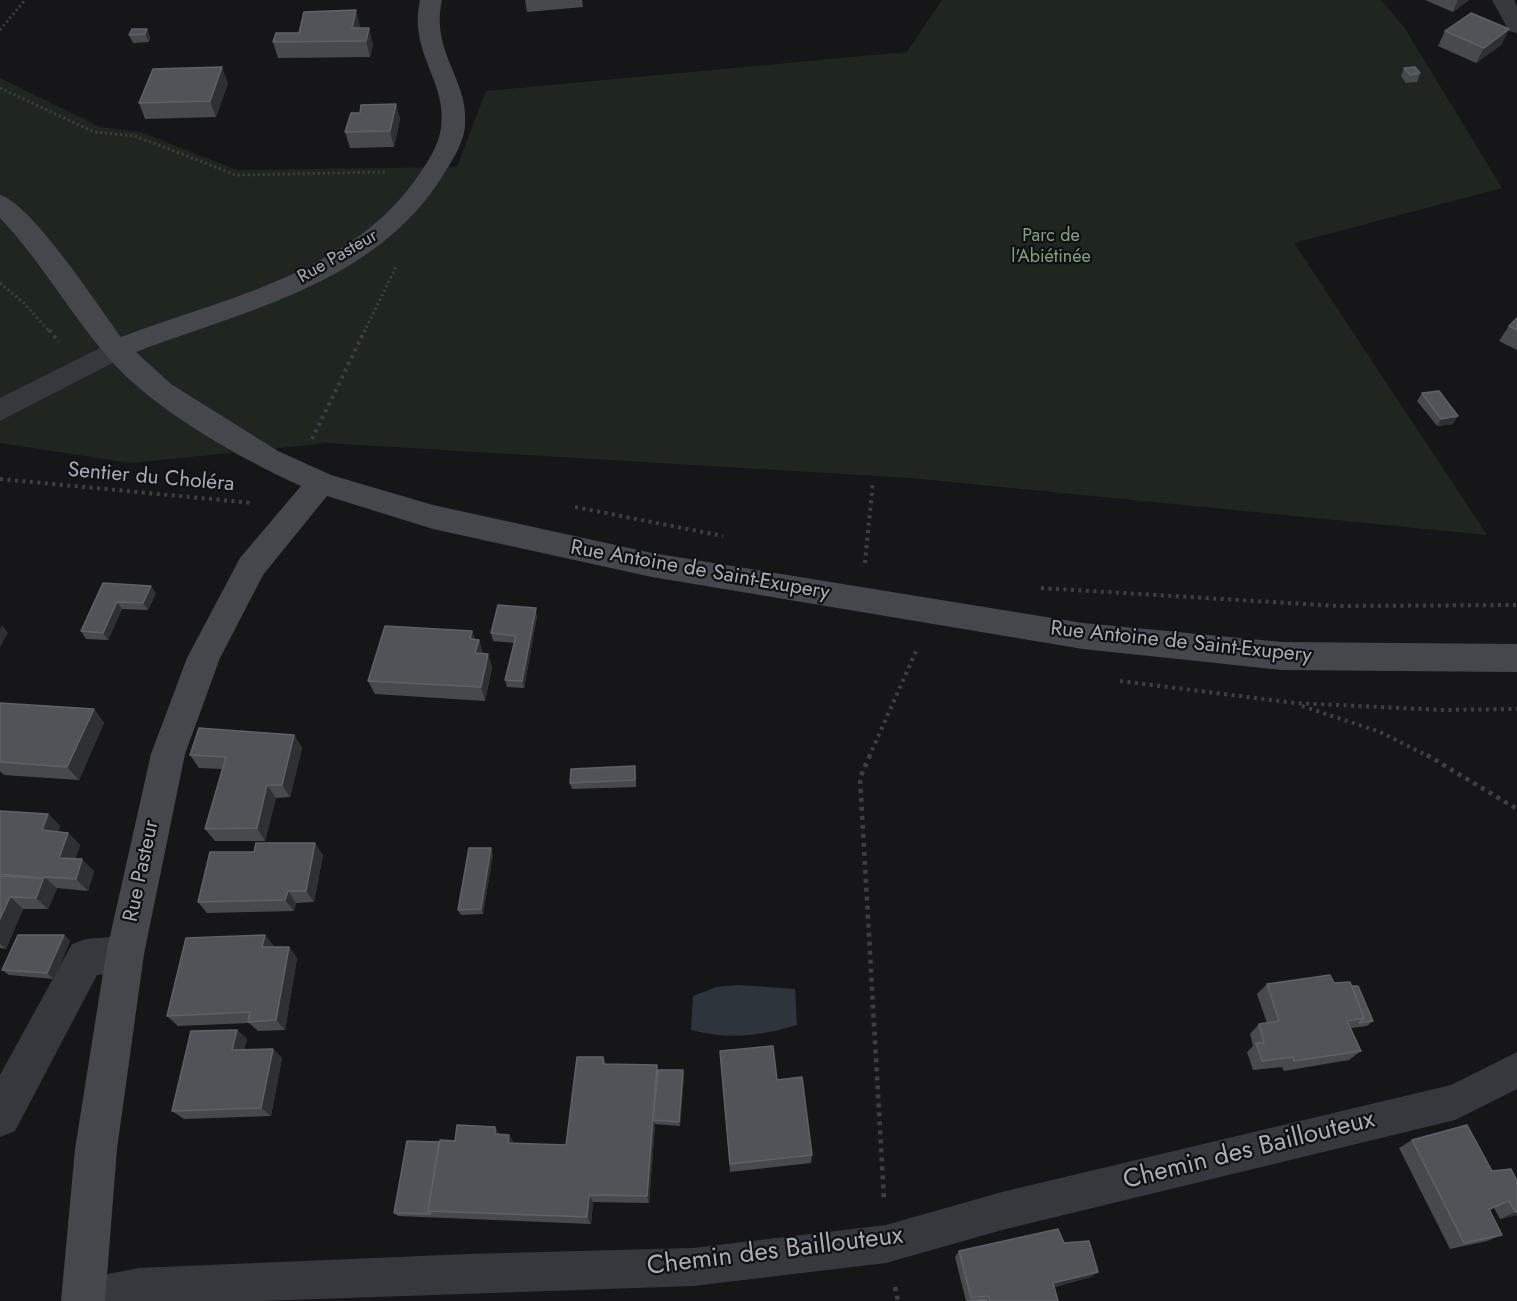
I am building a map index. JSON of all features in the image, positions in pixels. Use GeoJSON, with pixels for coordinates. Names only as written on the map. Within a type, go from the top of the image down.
{"type":"FeatureCollection","features":[{"type":"Feature","properties":{"kind":"main road","name":"Rue Pasteur"},"geometry":{"type":"LineString","coordinates":[[116,349],[279,289],[336,261],[360,247],[397,219],[417,198],[435,171],[451,138],[454,113],[427,33],[425,17],[431,0]]}},
{"type":"Feature","properties":{"kind":"main road","name":"Rue Antoine de Saint-Exupery"},"geometry":{"type":"LineString","coordinates":[[0,203],[32,236],[116,349],[161,391],[268,459],[311,495],[444,520],[652,565],[1083,636],[1282,656],[1517,658]]}},
{"type":"Feature","properties":{"kind":"main road","name":"Rue Pasteur"},"geometry":{"type":"LineString","coordinates":[[83,1299],[96,1149],[125,954],[168,754],[204,658],[251,567],[311,495]]}},
{"type":"Feature","properties":{"kind":"street"},"geometry":{"type":"LineString","coordinates":[[1503,0],[1517,26]]}},
{"type":"Feature","properties":{"kind":"street"},"geometry":{"type":"LineString","coordinates":[[0,411],[116,349]]}},
{"type":"Feature","properties":{"kind":"street"},"geometry":{"type":"LineString","coordinates":[[0,1116],[86,957],[125,954]]}},
{"type":"Feature","properties":{"kind":"lane","name":"Chemin des Baillouteux"},"geometry":{"type":"LineString","coordinates":[[83,1299],[139,1287],[468,1273],[693,1267],[886,1244],[1002,1211],[1455,1101],[1517,1070]]}},
{"type":"Feature","properties":{"kind":"path"},"geometry":{"type":"LineString","coordinates":[[0,30],[25,0]]}},
{"type":"Feature","properties":{"kind":"path"},"geometry":{"type":"LineString","coordinates":[[0,88],[94,132],[135,136],[236,175],[435,171]]}},
{"type":"Feature","properties":{"kind":"path"},"geometry":{"type":"LineString","coordinates":[[307,448],[400,257]]}},
{"type":"Feature","properties":{"kind":"path"},"geometry":{"type":"LineString","coordinates":[[0,283],[24,303],[52,335]]}},
{"type":"Feature","properties":{"kind":"path","name":"Sentier du Choléra"},"geometry":{"type":"LineString","coordinates":[[0,479],[311,495]]}},
{"type":"Feature","properties":{"kind":"path"},"geometry":{"type":"LineString","coordinates":[[864,563],[873,481]]}},
{"type":"Feature","properties":{"kind":"path"},"geometry":{"type":"LineString","coordinates":[[570,506],[729,537]]}},
{"type":"Feature","properties":{"kind":"path"},"geometry":{"type":"LineString","coordinates":[[853,561],[876,565]]}},
{"type":"Feature","properties":{"kind":"path"},"geometry":{"type":"LineString","coordinates":[[1038,588],[1274,604],[1458,607],[1517,605]]}},
{"type":"Feature","properties":{"kind":"path"},"geometry":{"type":"LineString","coordinates":[[886,1244],[860,778],[917,649]]}},
{"type":"Feature","properties":{"kind":"path"},"geometry":{"type":"LineString","coordinates":[[1517,709],[1443,710],[1295,704],[1391,737],[1422,752],[1517,809]]}},
{"type":"Feature","properties":{"kind":"green space","name":"Parc de l'Abiétinée"},"geometry":{"type":"Polygon","coordinates":[[[942,0],[1381,0],[1404,27],[1502,188],[1294,243],[1487,535],[911,478],[327,443],[131,463],[0,443],[0,78],[100,127],[140,132],[237,170],[457,167],[486,91],[907,52],[942,0]]]}},
{"type":"Feature","properties":{"kind":"shaded area"},"geometry":{"type":"Polygon","coordinates":[[[738,985],[795,989],[797,1025],[770,1032],[731,1036],[691,1030],[693,996],[717,987],[738,985]]]}},
{"type":"Feature","properties":{"kind":"building"},"geometry":{"type":"Polygon","coordinates":[[[356,10],[352,28],[369,28],[366,41],[273,42],[276,33],[299,33],[304,12],[356,10]]]}},
{"type":"Feature","properties":{"kind":"building"},"geometry":{"type":"Polygon","coordinates":[[[1471,13],[1509,29],[1484,48],[1445,31],[1471,13]]]}},
{"type":"Feature","properties":{"kind":"building"},"geometry":{"type":"Polygon","coordinates":[[[132,29],[147,29],[145,34],[129,35],[132,29]]]}},
{"type":"Feature","properties":{"kind":"building"},"geometry":{"type":"Polygon","coordinates":[[[222,67],[210,101],[139,103],[153,69],[222,67]]]}},
{"type":"Feature","properties":{"kind":"building"},"geometry":{"type":"Polygon","coordinates":[[[1415,67],[1420,73],[1410,75],[1404,68],[1415,67]]]}},
{"type":"Feature","properties":{"kind":"building"},"geometry":{"type":"Polygon","coordinates":[[[396,104],[390,131],[345,132],[351,113],[360,113],[361,105],[396,104]]]}},
{"type":"Feature","properties":{"kind":"building"},"geometry":{"type":"Polygon","coordinates":[[[1517,318],[1517,330],[1509,326],[1517,318]]]}},
{"type":"Feature","properties":{"kind":"building"},"geometry":{"type":"Polygon","coordinates":[[[1439,391],[1458,416],[1441,419],[1422,393],[1439,391]]]}},
{"type":"Feature","properties":{"kind":"building"},"geometry":{"type":"Polygon","coordinates":[[[103,583],[151,586],[143,603],[117,602],[103,633],[81,631],[103,583]]]}},
{"type":"Feature","properties":{"kind":"building"},"geometry":{"type":"Polygon","coordinates":[[[498,605],[536,608],[522,681],[505,680],[516,636],[491,633],[498,605]]]}},
{"type":"Feature","properties":{"kind":"building"},"geometry":{"type":"Polygon","coordinates":[[[385,626],[472,631],[470,639],[479,640],[475,653],[488,654],[481,687],[368,681],[385,626]]]}},
{"type":"Feature","properties":{"kind":"building"},"geometry":{"type":"Polygon","coordinates":[[[0,703],[94,709],[67,767],[0,762],[0,703]]]}},
{"type":"Feature","properties":{"kind":"building"},"geometry":{"type":"Polygon","coordinates":[[[199,728],[294,735],[282,785],[267,785],[257,828],[205,829],[226,757],[190,755],[199,728]]]}},
{"type":"Feature","properties":{"kind":"building"},"geometry":{"type":"Polygon","coordinates":[[[635,766],[635,780],[570,783],[571,769],[635,766]]]}},
{"type":"Feature","properties":{"kind":"building"},"geometry":{"type":"Polygon","coordinates":[[[0,811],[48,814],[42,830],[68,833],[59,858],[82,859],[76,879],[44,877],[36,898],[10,897],[0,919],[0,876],[42,878],[0,874],[0,811]]]}},
{"type":"Feature","properties":{"kind":"building"},"geometry":{"type":"Polygon","coordinates":[[[256,843],[315,843],[306,891],[288,891],[285,900],[198,902],[210,852],[254,852],[256,843]]]}},
{"type":"Feature","properties":{"kind":"building"},"geometry":{"type":"Polygon","coordinates":[[[469,848],[491,848],[481,909],[458,910],[469,848]]]}},
{"type":"Feature","properties":{"kind":"building"},"geometry":{"type":"Polygon","coordinates":[[[18,935],[64,935],[47,973],[2,970],[18,935]]]}},
{"type":"Feature","properties":{"kind":"building"},"geometry":{"type":"Polygon","coordinates":[[[265,935],[262,947],[289,947],[276,1020],[248,1022],[250,1012],[167,1016],[186,938],[265,935]]]}},
{"type":"Feature","properties":{"kind":"building"},"geometry":{"type":"Polygon","coordinates":[[[1330,975],[1334,983],[1350,982],[1364,1018],[1347,1021],[1361,1051],[1294,1061],[1293,1057],[1262,1061],[1256,1043],[1264,1043],[1259,1024],[1279,1021],[1267,984],[1330,975]]]}},
{"type":"Feature","properties":{"kind":"building"},"geometry":{"type":"Polygon","coordinates":[[[1352,986],[1358,986],[1373,1021],[1359,1023],[1364,1018],[1352,986]]]}},
{"type":"Feature","properties":{"kind":"building"},"geometry":{"type":"Polygon","coordinates":[[[237,1030],[232,1050],[273,1049],[261,1108],[172,1111],[191,1031],[237,1030]]]}},
{"type":"Feature","properties":{"kind":"building"},"geometry":{"type":"Polygon","coordinates":[[[773,1046],[777,1080],[802,1077],[812,1155],[730,1164],[720,1051],[773,1046]]]}},
{"type":"Feature","properties":{"kind":"building"},"geometry":{"type":"Polygon","coordinates":[[[577,1057],[603,1057],[603,1064],[657,1065],[647,1196],[589,1195],[587,1217],[428,1211],[440,1140],[455,1141],[457,1125],[495,1127],[495,1134],[509,1135],[508,1143],[566,1145],[577,1057]]]}},
{"type":"Feature","properties":{"kind":"building"},"geometry":{"type":"Polygon","coordinates":[[[658,1070],[683,1070],[679,1122],[653,1120],[658,1070]]]}},
{"type":"Feature","properties":{"kind":"building"},"geometry":{"type":"Polygon","coordinates":[[[1467,1125],[1492,1171],[1511,1169],[1517,1181],[1517,1212],[1509,1201],[1489,1209],[1502,1235],[1464,1243],[1412,1140],[1467,1125]]]}},
{"type":"Feature","properties":{"kind":"building"},"geometry":{"type":"Polygon","coordinates":[[[407,1141],[439,1142],[428,1211],[431,1214],[394,1213],[407,1141]]]}},
{"type":"Feature","properties":{"kind":"building"},"geometry":{"type":"Polygon","coordinates":[[[1058,1229],[1064,1243],[1089,1241],[1098,1272],[1053,1283],[1058,1301],[990,1301],[988,1296],[971,1298],[959,1251],[1058,1229]]]}}]}
